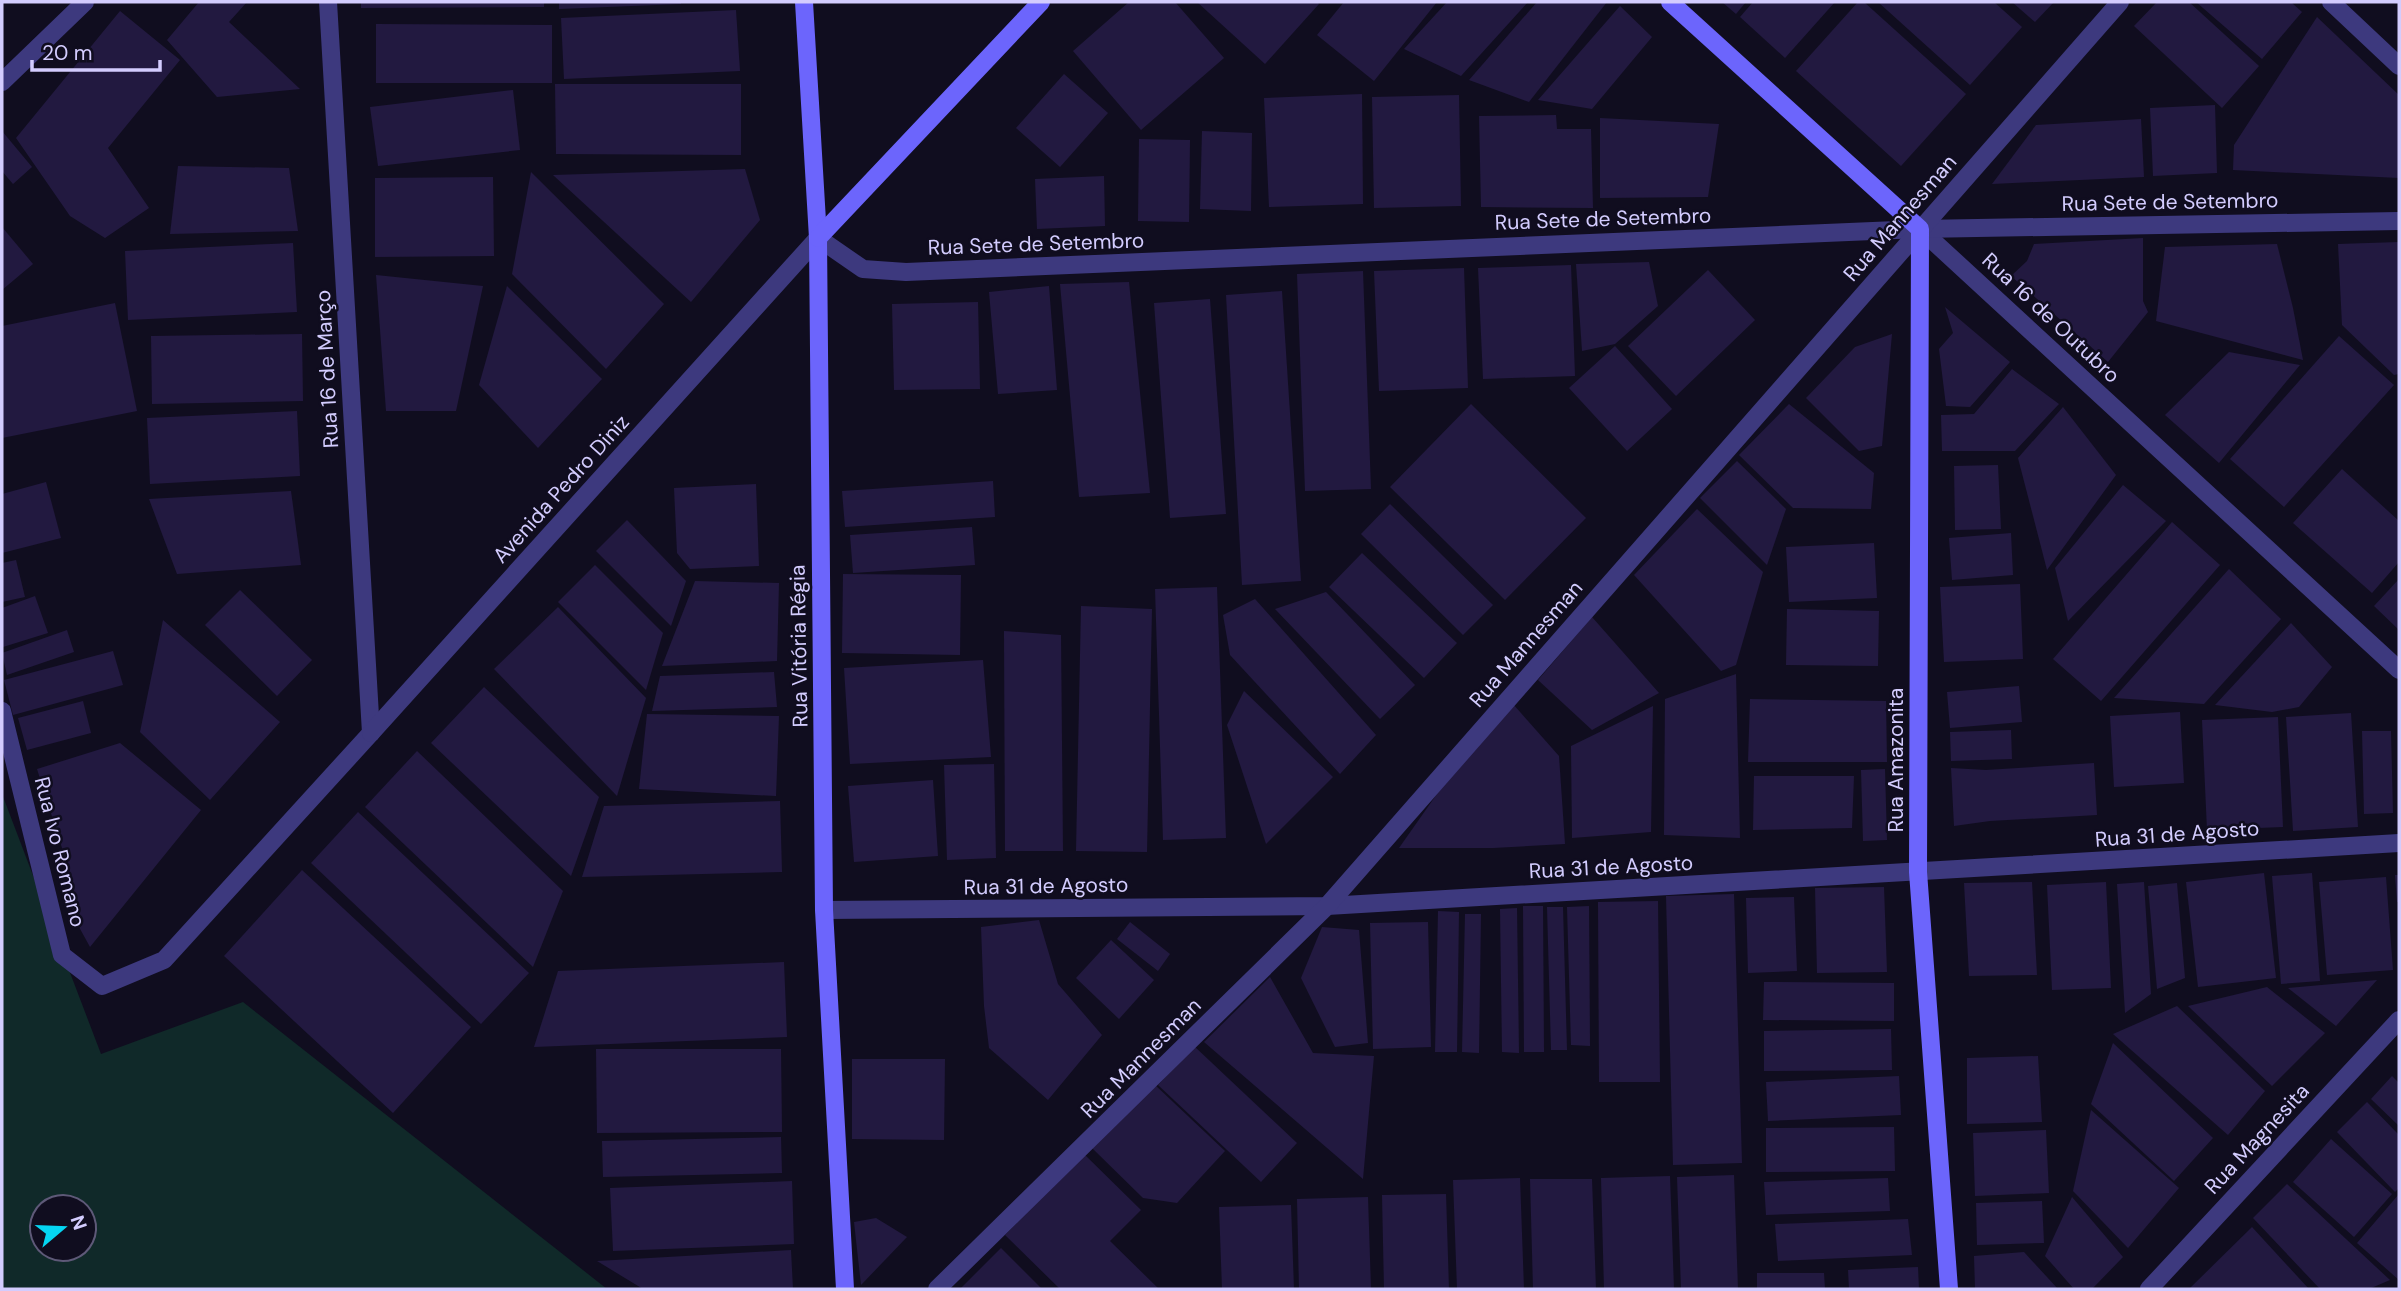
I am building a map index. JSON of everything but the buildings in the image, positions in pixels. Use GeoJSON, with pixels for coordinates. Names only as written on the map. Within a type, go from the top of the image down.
{"type":"FeatureCollection","features":[{"type":"Feature","properties":{"kind":"street"},"geometry":{"type":"LineString","coordinates":[[2,82],[85,2]]}},
{"type":"Feature","properties":{"kind":"street","name":"Rua 16 de Março"},"geometry":{"type":"LineString","coordinates":[[328,2],[371,733]]}},
{"type":"Feature","properties":{"kind":"street","name":"Rua Vitória Régia"},"geometry":{"type":"LineString","coordinates":[[804,2],[818,238],[824,910],[845,1289]]}},
{"type":"Feature","properties":{"kind":"street","name":"Avenida Pedro Diniz"},"geometry":{"type":"LineString","coordinates":[[102,986],[164,960],[818,238],[1041,2]]}},
{"type":"Feature","properties":{"kind":"street","name":"Rua 16 de Outubro"},"geometry":{"type":"LineString","coordinates":[[1670,2],[2399,670]]}},
{"type":"Feature","properties":{"kind":"street","name":"Rua Mannesman"},"geometry":{"type":"LineString","coordinates":[[937,1289],[1327,906],[2120,2]]}},
{"type":"Feature","properties":{"kind":"street"},"geometry":{"type":"LineString","coordinates":[[2331,2],[2399,66]]}},
{"type":"Feature","properties":{"kind":"street","name":"Rua Sete de Setembro"},"geometry":{"type":"LineString","coordinates":[[818,238],[863,269],[906,272],[1920,229],[2399,221]]}},
{"type":"Feature","properties":{"kind":"street","name":"Rua Amazonita"},"geometry":{"type":"LineString","coordinates":[[1920,229],[1918,872],[1948,1289]]}},
{"type":"Feature","properties":{"kind":"street","name":"Rua Ivo Romano"},"geometry":{"type":"LineString","coordinates":[[2,711],[62,954],[102,986]]}},
{"type":"Feature","properties":{"kind":"street","name":"Rua 31 de Agosto"},"geometry":{"type":"LineString","coordinates":[[824,910],[1327,906],[2399,843]]}},
{"type":"Feature","properties":{"kind":"street","name":"Rua Magnesita"},"geometry":{"type":"LineString","coordinates":[[2149,1289],[2399,1020]]}},
{"type":"Feature","properties":{"kind":"green space"},"geometry":{"type":"Polygon","coordinates":[[[2,794],[101,1054],[243,1002],[607,1289],[2,1289],[2,794]]]}}]}
